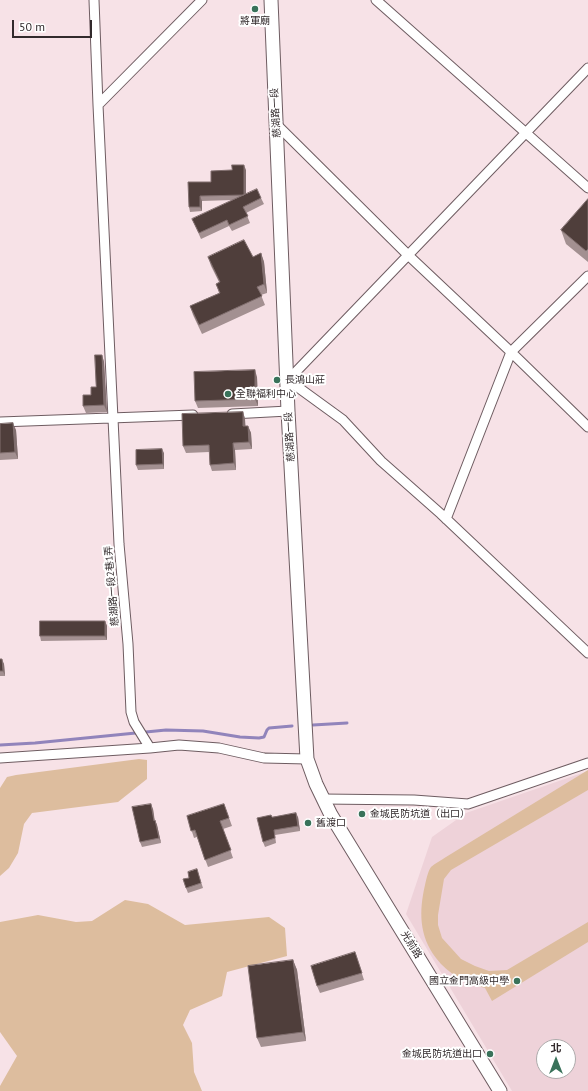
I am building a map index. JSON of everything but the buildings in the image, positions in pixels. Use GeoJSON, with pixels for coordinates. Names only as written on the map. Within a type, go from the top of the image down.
{"type":"FeatureCollection","features":[{"type":"Feature","properties":{"kind":"main road","name":"慈湖路一段"},"geometry":{"type":"LineString","coordinates":[[271,0],[288,380],[288,411],[307,758],[322,799]]}},
{"type":"Feature","properties":{"kind":"main road","name":"光前路"},"geometry":{"type":"LineString","coordinates":[[322,799],[340,831],[500,1091]]}},
{"type":"Feature","properties":{"kind":"street","name":"慈湖路一段2巷1弄"},"geometry":{"type":"LineString","coordinates":[[94,0],[119,544],[128,644],[131,712],[147,745]]}},
{"type":"Feature","properties":{"kind":"street"},"geometry":{"type":"LineString","coordinates":[[98,105],[202,0]]}},
{"type":"Feature","properties":{"kind":"street"},"geometry":{"type":"LineString","coordinates":[[376,0],[588,188]]}},
{"type":"Feature","properties":{"kind":"street"},"geometry":{"type":"LineString","coordinates":[[588,68],[288,380],[343,420],[381,461],[446,518],[588,653]]}},
{"type":"Feature","properties":{"kind":"street"},"geometry":{"type":"LineString","coordinates":[[276,124],[408,256],[511,352],[588,427]]}},
{"type":"Feature","properties":{"kind":"street"},"geometry":{"type":"LineString","coordinates":[[446,518],[511,352],[588,276]]}},
{"type":"Feature","properties":{"kind":"street"},"geometry":{"type":"LineString","coordinates":[[225,414],[288,411]]}},
{"type":"Feature","properties":{"kind":"street"},"geometry":{"type":"LineString","coordinates":[[0,422],[201,415]]}},
{"type":"Feature","properties":{"kind":"street"},"geometry":{"type":"LineString","coordinates":[[0,758],[147,745],[192,745],[219,748],[264,758],[307,758]]}},
{"type":"Feature","properties":{"kind":"street"},"geometry":{"type":"LineString","coordinates":[[322,799],[414,800],[468,804],[588,763]]}},
{"type":"Feature","properties":{"kind":"shaded area"},"geometry":{"type":"Polygon","coordinates":[[[139,759],[147,760],[147,779],[118,802],[32,813],[24,824],[18,853],[9,868],[0,876],[0,788],[7,777],[139,759]]]}},
{"type":"Feature","properties":{"kind":"shaded area"},"geometry":{"type":"Polygon","coordinates":[[[588,770],[588,790],[451,870],[444,879],[438,915],[438,925],[442,938],[461,959],[489,971],[507,970],[588,922],[588,942],[492,1001],[485,988],[464,981],[446,969],[430,950],[423,932],[421,914],[423,895],[429,871],[436,863],[588,770]]]}},
{"type":"Feature","properties":{"kind":"shaded area","name":"國立金門高級中學"},"geometry":{"type":"Polygon","coordinates":[[[588,771],[588,1091],[512,1091],[406,914],[432,837],[466,813],[588,771]]]}},
{"type":"Feature","properties":{"kind":"shaded area"},"geometry":{"type":"Polygon","coordinates":[[[125,900],[148,904],[185,925],[269,917],[285,928],[287,956],[227,972],[222,996],[190,1010],[183,1025],[192,1043],[194,1072],[202,1091],[0,1091],[0,1086],[17,1056],[0,1032],[0,922],[38,915],[76,922],[92,921],[125,900]]]}},
{"type":"Feature","properties":{"kind":"waterway"},"geometry":{"type":"LineString","coordinates":[[313,725],[347,723]]}},
{"type":"Feature","properties":{"kind":"waterway"},"geometry":{"type":"LineString","coordinates":[[0,745],[166,730],[203,731],[240,737],[259,738],[264,737],[269,728],[292,726]]}},
{"type":"Feature","properties":{"kind":"place","name":"將軍廟"},"geometry":{"type":"Point","coordinates":[255,9]}},
{"type":"Feature","properties":{"kind":"place","name":"長鴻山莊"},"geometry":{"type":"Point","coordinates":[277,380]}},
{"type":"Feature","properties":{"kind":"place","name":"全聯福利中心"},"geometry":{"type":"Point","coordinates":[228,394]}},
{"type":"Feature","properties":{"kind":"place","name":"金城民防坑道（出口）"},"geometry":{"type":"Point","coordinates":[362,814]}},
{"type":"Feature","properties":{"kind":"place","name":"舊渡口"},"geometry":{"type":"Point","coordinates":[308,823]}},
{"type":"Feature","properties":{"kind":"place","name":"國立金門高級中學"},"geometry":{"type":"Point","coordinates":[517,981]}},
{"type":"Feature","properties":{"kind":"place","name":"金城民防坑道出口"},"geometry":{"type":"Point","coordinates":[490,1054]}}]}
